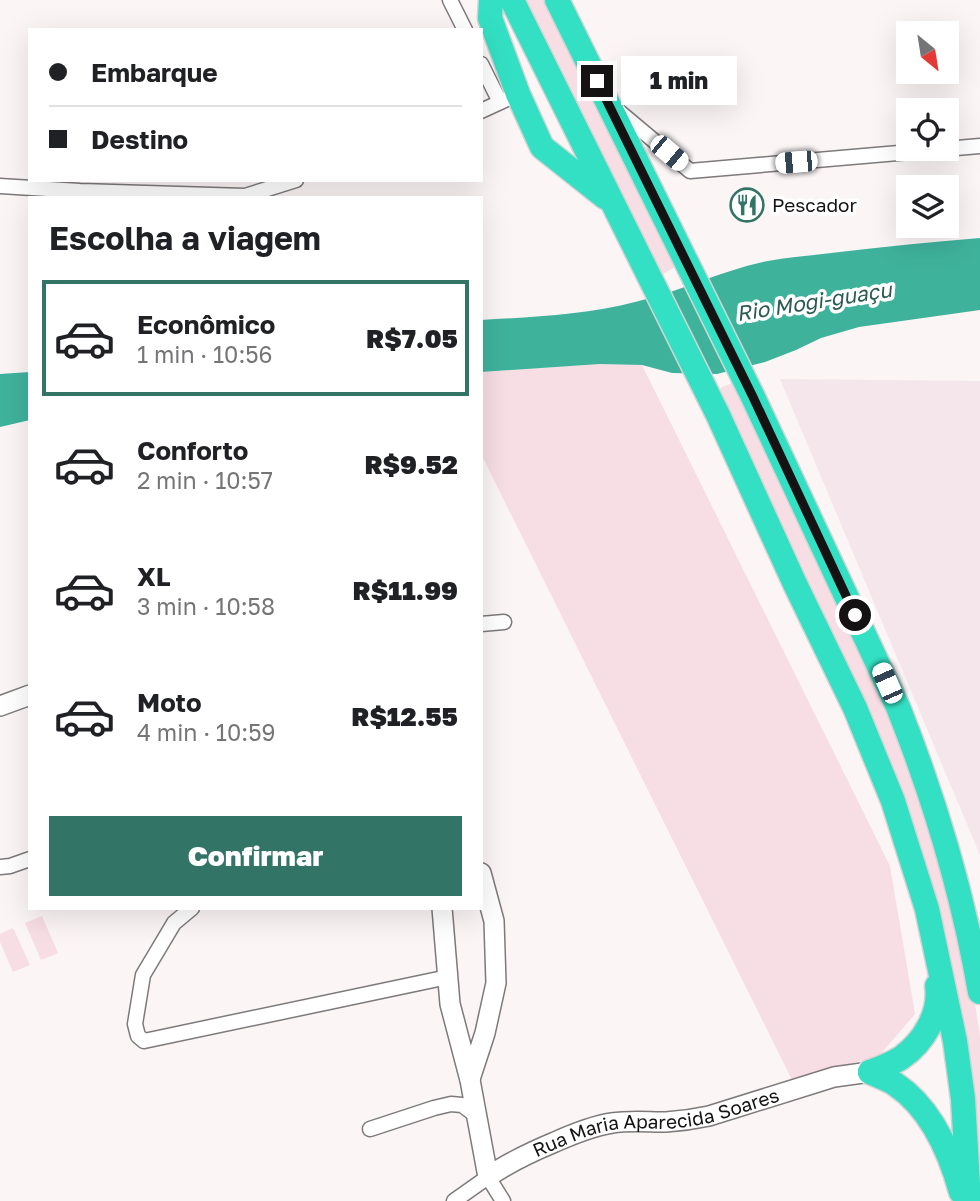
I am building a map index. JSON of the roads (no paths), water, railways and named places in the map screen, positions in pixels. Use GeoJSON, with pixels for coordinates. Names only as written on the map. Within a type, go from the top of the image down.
{"type":"FeatureCollection","features":[{"type":"Feature","properties":{"kind":"highway"},"geometry":{"type":"LineString","coordinates":[[512,0],[718,415],[860,718],[893,800],[927,909],[955,1041],[963,1099],[969,1201]]}},
{"type":"Feature","properties":{"kind":"highway"},"geometry":{"type":"LineString","coordinates":[[557,0],[753,397],[877,659],[917,754],[946,843],[980,992]]}},
{"type":"Feature","properties":{"kind":"highway"},"geometry":{"type":"LineString","coordinates":[[491,9],[509,98],[542,147],[612,203]]}},
{"type":"Feature","properties":{"kind":"highway"},"geometry":{"type":"LineString","coordinates":[[870,1072],[903,1057],[928,1029],[935,1011],[939,998],[927,909]]}},
{"type":"Feature","properties":{"kind":"highway"},"geometry":{"type":"LineString","coordinates":[[870,1072],[895,1084],[915,1102],[934,1127],[947,1150],[964,1201]]}},
{"type":"Feature","properties":{"kind":"street"},"geometry":{"type":"LineString","coordinates":[[450,0],[464,28]]}},
{"type":"Feature","properties":{"kind":"street"},"geometry":{"type":"LineString","coordinates":[[466,28],[491,9]]}},
{"type":"Feature","properties":{"kind":"street"},"geometry":{"type":"LineString","coordinates":[[483,66],[509,98],[483,110]]}},
{"type":"Feature","properties":{"kind":"street"},"geometry":{"type":"LineString","coordinates":[[606,102],[690,171],[980,146]]}},
{"type":"Feature","properties":{"kind":"street"},"geometry":{"type":"LineString","coordinates":[[0,186],[245,196],[290,182]]}},
{"type":"Feature","properties":{"kind":"street"},"geometry":{"type":"LineString","coordinates":[[483,624],[504,622]]}},
{"type":"Feature","properties":{"kind":"street"},"geometry":{"type":"LineString","coordinates":[[0,706],[28,696]]}},
{"type":"Feature","properties":{"kind":"street"},"geometry":{"type":"LineString","coordinates":[[0,867],[28,860]]}},
{"type":"Feature","properties":{"kind":"street"},"geometry":{"type":"LineString","coordinates":[[470,1080],[485,1033],[496,983],[494,921],[483,880]]}},
{"type":"Feature","properties":{"kind":"street"},"geometry":{"type":"LineString","coordinates":[[190,910],[174,923],[143,975],[135,1024],[138,1036],[144,1041],[448,977]]}},
{"type":"Feature","properties":{"kind":"street"},"geometry":{"type":"LineString","coordinates":[[440,910],[450,1004],[470,1080],[488,1177],[502,1201]]}},
{"type":"Feature","properties":{"kind":"street","name":"Rua Maria Aparecida Soares"},"geometry":{"type":"LineString","coordinates":[[454,1201],[504,1165],[581,1131],[611,1123],[690,1120],[834,1077],[870,1072]]}},
{"type":"Feature","properties":{"kind":"street"},"geometry":{"type":"LineString","coordinates":[[370,1129],[451,1104],[462,1105],[477,1116]]}},
{"type":"Feature","properties":{"kind":"water","name":"Rio Mogi-guaçu"},"geometry":{"type":"Polygon","coordinates":[[[980,238],[980,310],[859,327],[821,338],[765,362],[717,374],[672,373],[642,365],[600,364],[483,372],[483,320],[597,310],[652,298],[751,265],[980,238]]]}},
{"type":"Feature","properties":{"kind":"water"},"geometry":{"type":"Polygon","coordinates":[[[28,372],[28,420],[0,427],[0,374],[28,372]]]}},
{"type":"Feature","properties":{"kind":"place","name":"Pescador"},"geometry":{"type":"Point","coordinates":[747,205]}}]}
